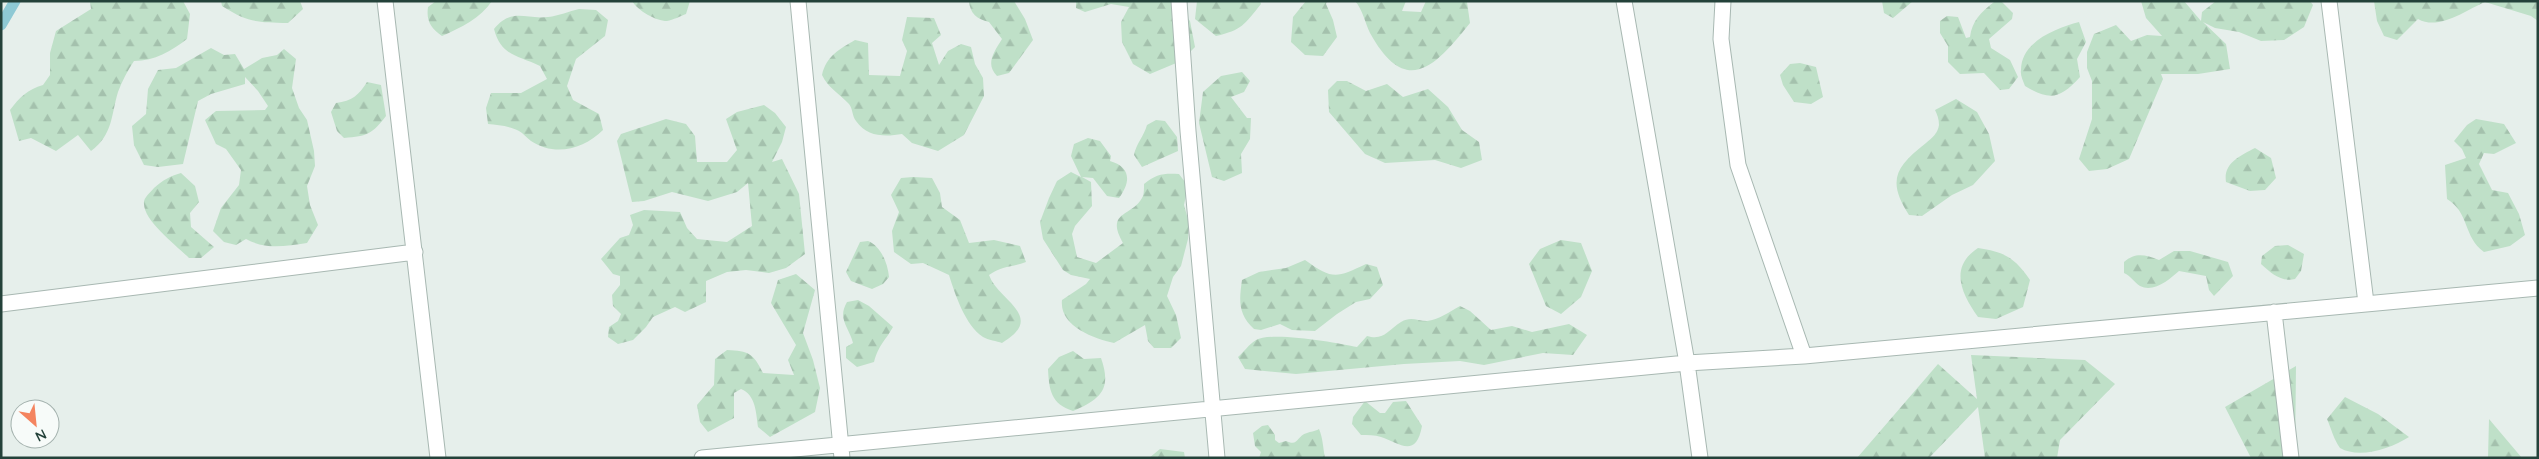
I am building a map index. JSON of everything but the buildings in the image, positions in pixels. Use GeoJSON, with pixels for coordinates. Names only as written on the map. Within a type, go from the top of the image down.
{"type":"FeatureCollection","features":[{"type":"Feature","properties":{"kind":"street"},"geometry":{"type":"LineString","coordinates":[[385,1],[438,458]]}},
{"type":"Feature","properties":{"kind":"street"},"geometry":{"type":"LineString","coordinates":[[798,1],[842,451]]}},
{"type":"Feature","properties":{"kind":"street"},"geometry":{"type":"LineString","coordinates":[[1179,1],[1211,409],[1217,458]]}},
{"type":"Feature","properties":{"kind":"street"},"geometry":{"type":"LineString","coordinates":[[1624,1],[1687,363],[1700,458]]}},
{"type":"Feature","properties":{"kind":"street"},"geometry":{"type":"LineString","coordinates":[[1723,1],[1721,39],[1738,165],[1804,356]]}},
{"type":"Feature","properties":{"kind":"street"},"geometry":{"type":"LineString","coordinates":[[2329,1],[2366,304]]}},
{"type":"Feature","properties":{"kind":"street"},"geometry":{"type":"LineString","coordinates":[[1,304],[415,252]]}},
{"type":"Feature","properties":{"kind":"street"},"geometry":{"type":"LineString","coordinates":[[702,458],[842,451],[1211,409],[1687,363],[1804,356],[2538,288]]}},
{"type":"Feature","properties":{"kind":"street"},"geometry":{"type":"LineString","coordinates":[[2274,312],[2291,458]]}},
{"type":"Feature","properties":{"kind":"green space"},"geometry":{"type":"Polygon","coordinates":[[[90,1],[183,1],[190,14],[187,39],[175,48],[162,54],[142,61],[134,61],[118,92],[110,124],[104,138],[91,151],[78,135],[56,151],[31,138],[19,141],[10,110],[24,95],[43,85],[50,75],[50,53],[56,31],[91,9],[90,1]]]}},
{"type":"Feature","properties":{"kind":"green space"},"geometry":{"type":"Polygon","coordinates":[[[221,1],[300,1],[303,9],[288,23],[260,22],[246,19],[231,12],[222,6],[221,1]]]}},
{"type":"Feature","properties":{"kind":"green space"},"geometry":{"type":"Polygon","coordinates":[[[436,1],[492,1],[482,13],[463,26],[442,36],[432,27],[428,16],[428,7],[436,1]]]}},
{"type":"Feature","properties":{"kind":"green space"},"geometry":{"type":"Polygon","coordinates":[[[632,1],[690,1],[686,14],[667,21],[648,15],[632,1]]]}},
{"type":"Feature","properties":{"kind":"green space"},"geometry":{"type":"Polygon","coordinates":[[[969,1],[1014,1],[1025,19],[1033,40],[1009,73],[997,76],[993,71],[992,58],[1002,39],[989,22],[975,15],[969,1]]]}},
{"type":"Feature","properties":{"kind":"green space"},"geometry":{"type":"Polygon","coordinates":[[[1076,1],[1172,1],[1190,21],[1195,47],[1181,61],[1150,74],[1133,64],[1122,42],[1121,22],[1129,7],[1111,4],[1085,12],[1076,8],[1076,1]]]}},
{"type":"Feature","properties":{"kind":"green space"},"geometry":{"type":"Polygon","coordinates":[[[1197,1],[1260,1],[1261,4],[1242,26],[1216,36],[1195,19],[1197,1]]]}},
{"type":"Feature","properties":{"kind":"green space"},"geometry":{"type":"Polygon","coordinates":[[[1306,1],[1327,1],[1326,4],[1333,20],[1337,37],[1323,56],[1305,55],[1291,42],[1293,17],[1306,1]]]}},
{"type":"Feature","properties":{"kind":"green space"},"geometry":{"type":"Polygon","coordinates":[[[1355,1],[1406,1],[1402,11],[1421,12],[1426,1],[1464,1],[1467,2],[1470,23],[1445,52],[1432,63],[1420,69],[1408,70],[1396,65],[1383,53],[1370,33],[1362,12],[1355,1]]]}},
{"type":"Feature","properties":{"kind":"green space"},"geometry":{"type":"Polygon","coordinates":[[[1882,1],[1913,1],[1893,18],[1884,13],[1882,1]]]}},
{"type":"Feature","properties":{"kind":"green space"},"geometry":{"type":"Polygon","coordinates":[[[2141,1],[2184,1],[2201,21],[2202,12],[2216,1],[2310,1],[2313,5],[2304,27],[2284,40],[2261,41],[2239,32],[2215,28],[2203,22],[2226,44],[2230,69],[2198,74],[2161,74],[2163,79],[2129,159],[2107,169],[2089,171],[2079,159],[2092,119],[2092,81],[2087,68],[2087,52],[2094,34],[2116,25],[2131,41],[2147,35],[2162,36],[2146,18],[2141,1]]]}},
{"type":"Feature","properties":{"kind":"green space"},"geometry":{"type":"Polygon","coordinates":[[[2374,1],[2538,1],[2538,21],[2531,16],[2485,2],[2443,21],[2435,23],[2418,19],[2397,40],[2384,36],[2377,21],[2374,1]]]}},
{"type":"Feature","properties":{"kind":"green space"},"geometry":{"type":"Polygon","coordinates":[[[1994,2],[2002,2],[2013,13],[2012,19],[1989,39],[1991,48],[2010,60],[2018,77],[2009,89],[2000,90],[1984,73],[1960,74],[1948,62],[1948,46],[1940,33],[1940,21],[1947,16],[1958,17],[1966,38],[1970,37],[1978,17],[1994,2]]]}},
{"type":"Feature","properties":{"kind":"green space"},"geometry":{"type":"Polygon","coordinates":[[[579,9],[596,10],[608,20],[605,36],[576,59],[567,86],[573,100],[599,114],[603,130],[587,142],[569,149],[559,150],[540,146],[512,128],[488,124],[486,108],[491,93],[521,93],[547,79],[540,66],[517,57],[506,50],[497,38],[494,29],[501,22],[513,16],[548,17],[579,9]]]}},
{"type":"Feature","properties":{"kind":"green space"},"geometry":{"type":"Polygon","coordinates":[[[907,17],[934,18],[941,35],[932,43],[939,65],[948,51],[961,44],[971,47],[975,64],[983,78],[984,96],[964,135],[938,151],[912,143],[902,134],[877,135],[865,130],[855,119],[849,104],[824,80],[822,75],[830,58],[855,40],[868,43],[869,75],[900,76],[907,51],[902,40],[907,17]]]}},
{"type":"Feature","properties":{"kind":"green space"},"geometry":{"type":"Polygon","coordinates":[[[2079,22],[2086,42],[2077,59],[2080,77],[2066,90],[2048,96],[2025,86],[2021,72],[2027,51],[2042,37],[2079,22]]]}},
{"type":"Feature","properties":{"kind":"green space"},"geometry":{"type":"Polygon","coordinates":[[[211,48],[224,55],[235,54],[244,69],[262,58],[277,55],[284,49],[296,59],[292,88],[299,108],[307,120],[314,151],[315,166],[307,186],[310,205],[318,225],[307,243],[268,246],[246,239],[236,245],[224,242],[213,231],[221,208],[239,185],[241,170],[226,149],[216,144],[205,120],[216,111],[265,110],[268,106],[245,77],[245,84],[211,94],[198,101],[183,164],[158,167],[144,165],[134,145],[132,126],[146,114],[148,89],[158,70],[176,68],[211,48]]]}},
{"type":"Feature","properties":{"kind":"green space"},"geometry":{"type":"Polygon","coordinates":[[[1800,63],[1816,67],[1823,97],[1811,104],[1794,102],[1783,85],[1780,75],[1790,64],[1800,63]]]}},
{"type":"Feature","properties":{"kind":"green space"},"geometry":{"type":"Polygon","coordinates":[[[1242,72],[1250,81],[1244,92],[1231,97],[1247,118],[1251,118],[1250,139],[1241,154],[1242,173],[1224,181],[1212,177],[1199,123],[1203,92],[1221,76],[1242,72]]]}},
{"type":"Feature","properties":{"kind":"green space"},"geometry":{"type":"Polygon","coordinates":[[[1337,81],[1347,81],[1366,91],[1387,84],[1403,97],[1428,89],[1448,107],[1462,130],[1479,142],[1482,160],[1461,168],[1435,160],[1385,163],[1365,154],[1329,112],[1328,90],[1337,81]]]}},
{"type":"Feature","properties":{"kind":"green space"},"geometry":{"type":"Polygon","coordinates":[[[367,82],[381,85],[386,116],[369,133],[344,138],[337,131],[331,112],[336,103],[354,97],[367,82]]]}},
{"type":"Feature","properties":{"kind":"green space"},"geometry":{"type":"Polygon","coordinates":[[[1956,99],[1977,112],[1989,134],[1995,161],[1973,185],[1952,195],[1922,216],[1909,215],[1898,193],[1898,175],[1901,167],[1936,133],[1939,123],[1935,110],[1956,99]]]}},
{"type":"Feature","properties":{"kind":"green space"},"geometry":{"type":"Polygon","coordinates":[[[764,105],[775,113],[786,127],[782,142],[772,162],[782,159],[799,194],[805,254],[786,268],[769,273],[746,270],[727,272],[706,281],[706,302],[685,312],[675,307],[653,317],[633,340],[618,344],[608,337],[609,327],[618,321],[621,314],[613,306],[612,295],[620,285],[620,276],[613,274],[601,259],[620,238],[629,235],[633,225],[630,215],[644,210],[680,212],[687,228],[697,239],[727,242],[752,226],[748,183],[737,192],[708,201],[672,192],[644,201],[632,202],[617,141],[621,134],[666,119],[686,124],[695,136],[697,162],[727,162],[737,150],[726,119],[737,112],[764,105]]]}},
{"type":"Feature","properties":{"kind":"green space"},"geometry":{"type":"Polygon","coordinates":[[[2476,119],[2504,124],[2516,143],[2494,154],[2484,153],[2479,164],[2492,190],[2508,193],[2519,214],[2525,235],[2510,246],[2484,252],[2477,246],[2460,211],[2447,199],[2445,165],[2466,158],[2462,149],[2454,141],[2467,125],[2476,119]]]}},
{"type":"Feature","properties":{"kind":"green space"},"geometry":{"type":"Polygon","coordinates":[[[1156,120],[1165,121],[1177,137],[1178,151],[1142,167],[1134,155],[1135,151],[1147,125],[1156,120]]]}},
{"type":"Feature","properties":{"kind":"green space"},"geometry":{"type":"Polygon","coordinates":[[[1088,138],[1100,141],[1111,156],[1110,161],[1122,167],[1125,171],[1127,181],[1119,198],[1107,196],[1093,178],[1082,177],[1091,182],[1092,206],[1075,226],[1072,234],[1077,257],[1096,263],[1123,243],[1118,232],[1117,225],[1119,219],[1139,203],[1143,196],[1144,184],[1152,178],[1160,175],[1179,174],[1188,186],[1184,205],[1189,223],[1188,239],[1181,266],[1173,277],[1167,296],[1176,315],[1181,338],[1171,348],[1154,348],[1148,341],[1145,325],[1114,343],[1088,334],[1072,324],[1066,317],[1062,300],[1086,284],[1090,279],[1071,275],[1063,270],[1043,239],[1040,222],[1057,181],[1071,172],[1081,177],[1071,156],[1074,144],[1088,138]]]}},
{"type":"Feature","properties":{"kind":"green space"},"geometry":{"type":"Polygon","coordinates":[[[2255,148],[2271,158],[2276,178],[2265,190],[2250,191],[2226,182],[2227,170],[2230,165],[2238,157],[2255,148]]]}},
{"type":"Feature","properties":{"kind":"green space"},"geometry":{"type":"Polygon","coordinates":[[[181,173],[195,186],[199,202],[190,213],[191,227],[214,247],[201,258],[189,258],[169,240],[145,211],[145,200],[154,188],[173,175],[181,173]]]}},
{"type":"Feature","properties":{"kind":"green space"},"geometry":{"type":"Polygon","coordinates":[[[901,178],[932,178],[940,193],[942,207],[960,220],[969,243],[994,240],[1020,246],[1026,262],[1002,268],[989,275],[1020,316],[1020,325],[1015,333],[1002,343],[983,337],[971,325],[961,309],[949,275],[923,263],[911,264],[894,252],[892,231],[899,212],[891,195],[901,178]]]}},
{"type":"Feature","properties":{"kind":"green space"},"geometry":{"type":"Polygon","coordinates":[[[1561,240],[1581,243],[1592,271],[1581,297],[1561,314],[1546,306],[1529,264],[1540,249],[1561,240]]]}},
{"type":"Feature","properties":{"kind":"green space"},"geometry":{"type":"Polygon","coordinates":[[[868,241],[877,247],[883,256],[889,277],[883,284],[872,289],[851,281],[846,272],[860,242],[868,241]]]}},
{"type":"Feature","properties":{"kind":"green space"},"geometry":{"type":"Polygon","coordinates":[[[2288,245],[2304,254],[2301,271],[2295,279],[2290,280],[2273,274],[2261,264],[2262,256],[2275,246],[2288,245]]]}},
{"type":"Feature","properties":{"kind":"green space"},"geometry":{"type":"Polygon","coordinates":[[[1978,248],[2008,257],[2025,272],[2030,280],[2023,307],[1996,319],[1978,317],[1963,290],[1961,272],[1963,263],[1978,248]]]}},
{"type":"Feature","properties":{"kind":"green space"},"geometry":{"type":"Polygon","coordinates":[[[2174,251],[2190,251],[2228,262],[2233,276],[2214,296],[2209,290],[2206,276],[2179,271],[2161,284],[2145,288],[2124,273],[2124,262],[2128,259],[2145,256],[2159,260],[2174,251]]]}},
{"type":"Feature","properties":{"kind":"green space"},"geometry":{"type":"Polygon","coordinates":[[[1305,260],[1322,271],[1335,275],[1348,272],[1366,264],[1377,267],[1383,285],[1370,299],[1356,302],[1315,331],[1292,330],[1280,324],[1261,330],[1254,329],[1242,312],[1240,294],[1242,280],[1259,272],[1286,268],[1305,260]]]}},
{"type":"Feature","properties":{"kind":"green space"},"geometry":{"type":"Polygon","coordinates":[[[796,274],[815,290],[803,333],[813,360],[820,388],[815,412],[770,437],[758,427],[756,410],[752,400],[741,389],[734,393],[734,418],[708,432],[700,422],[697,405],[714,385],[715,359],[727,350],[741,351],[749,354],[763,373],[794,375],[788,360],[796,345],[771,303],[778,280],[796,274]]]}},
{"type":"Feature","properties":{"kind":"green space"},"geometry":{"type":"Polygon","coordinates":[[[858,300],[869,306],[893,327],[880,347],[874,362],[857,367],[846,358],[846,347],[853,343],[843,318],[843,313],[847,302],[858,300]]]}},
{"type":"Feature","properties":{"kind":"green space"},"geometry":{"type":"Polygon","coordinates":[[[1460,306],[1470,311],[1491,330],[1512,326],[1532,332],[1569,324],[1587,335],[1573,355],[1543,353],[1484,365],[1460,361],[1296,374],[1245,369],[1238,357],[1253,342],[1264,338],[1290,337],[1357,347],[1367,336],[1382,336],[1405,320],[1427,321],[1436,319],[1460,306]]]}},
{"type":"Feature","properties":{"kind":"green space"},"geometry":{"type":"Polygon","coordinates":[[[1073,351],[1084,359],[1101,358],[1105,378],[1102,392],[1091,402],[1073,411],[1060,404],[1053,395],[1049,383],[1048,369],[1059,357],[1073,351]]]}},
{"type":"Feature","properties":{"kind":"green space"},"geometry":{"type":"Polygon","coordinates":[[[1971,355],[2085,360],[2115,384],[2060,440],[2057,458],[1985,458],[1978,407],[1929,458],[1857,458],[1938,364],[1977,399],[1971,355]]]}},
{"type":"Feature","properties":{"kind":"green space"},"geometry":{"type":"Polygon","coordinates":[[[2296,366],[2295,458],[2251,458],[2225,407],[2296,366]]]}},
{"type":"Feature","properties":{"kind":"green space"},"geometry":{"type":"Polygon","coordinates":[[[2345,397],[2378,414],[2409,437],[2384,449],[2365,453],[2356,453],[2340,448],[2327,419],[2345,397]]]}},
{"type":"Feature","properties":{"kind":"green space"},"geometry":{"type":"Polygon","coordinates":[[[1365,401],[1380,413],[1385,413],[1393,402],[1406,401],[1422,426],[1416,442],[1411,446],[1406,446],[1379,436],[1361,435],[1352,424],[1353,417],[1365,401]]]}},
{"type":"Feature","properties":{"kind":"green space"},"geometry":{"type":"Polygon","coordinates":[[[2489,419],[2522,458],[2488,458],[2489,419]]]}},
{"type":"Feature","properties":{"kind":"green space"},"geometry":{"type":"Polygon","coordinates":[[[1268,425],[1275,435],[1275,440],[1279,443],[1286,441],[1293,443],[1303,434],[1319,429],[1325,458],[1259,458],[1261,452],[1255,446],[1253,433],[1262,426],[1268,425]]]}},
{"type":"Feature","properties":{"kind":"green space"},"geometry":{"type":"Polygon","coordinates":[[[1160,449],[1184,452],[1185,458],[1149,458],[1160,449]]]}},
{"type":"Feature","properties":{"kind":"waterway"},"geometry":{"type":"LineString","coordinates":[[1,25],[15,1]]}}]}
